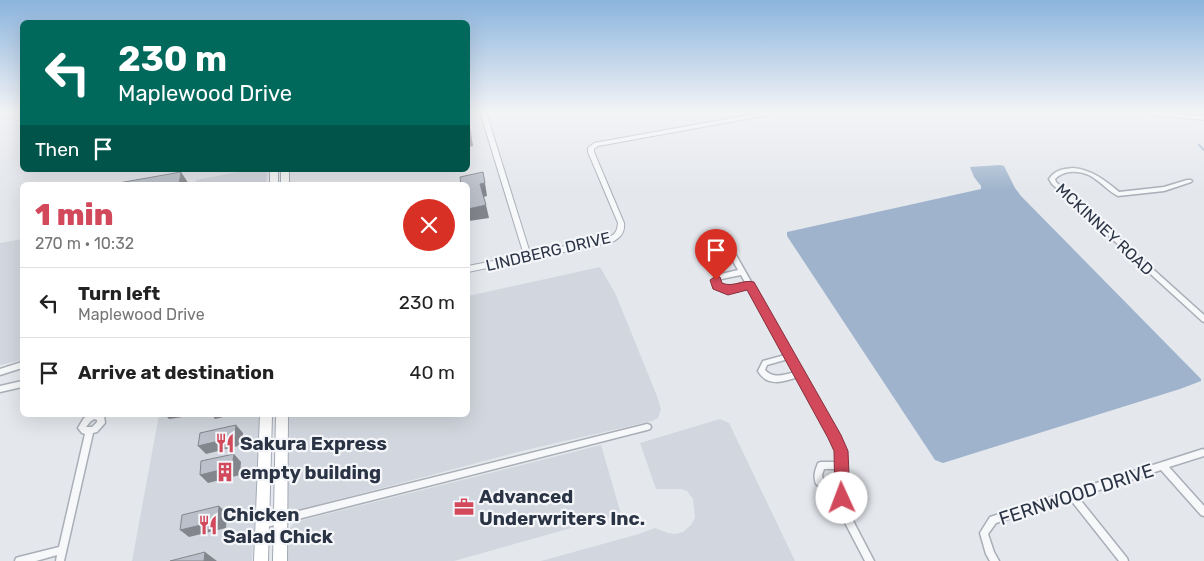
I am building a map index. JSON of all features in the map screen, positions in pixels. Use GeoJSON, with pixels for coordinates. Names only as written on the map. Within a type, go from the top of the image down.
{"type":"FeatureCollection","features":[{"type":"Feature","properties":{"kind":"main road"},"geometry":{"type":"LineString","coordinates":[[261,561],[266,417]]}},
{"type":"Feature","properties":{"kind":"main road"},"geometry":{"type":"LineString","coordinates":[[280,561],[282,417]]}},
{"type":"Feature","properties":{"kind":"street"},"geometry":{"type":"LineString","coordinates":[[491,138],[528,257]]}},
{"type":"Feature","properties":{"kind":"street","name":"LINDBERG DRIVE"},"geometry":{"type":"LineString","coordinates":[[470,269],[612,239],[618,236],[621,230],[618,212],[591,152],[591,148],[596,144],[628,138]]}},
{"type":"Feature","properties":{"kind":"street","name":"MCKINNEY ROAD"},"geometry":{"type":"LineString","coordinates":[[1190,181],[1164,189],[1118,194],[1092,174],[1082,169],[1061,172],[1052,178],[1054,184],[1204,319]]}},
{"type":"Feature","properties":{"kind":"street"},"geometry":{"type":"LineString","coordinates":[[726,243],[834,435],[841,451],[842,498],[845,514],[870,561]]}},
{"type":"Feature","properties":{"kind":"street"},"geometry":{"type":"LineString","coordinates":[[742,272],[719,277],[716,280],[717,286],[728,290],[750,285]]}},
{"type":"Feature","properties":{"kind":"street"},"geometry":{"type":"LineString","coordinates":[[790,356],[765,363],[761,371],[764,377],[770,380],[800,374]]}},
{"type":"Feature","properties":{"kind":"street"},"geometry":{"type":"LineString","coordinates":[[0,372],[20,366]]}},
{"type":"Feature","properties":{"kind":"street"},"geometry":{"type":"LineString","coordinates":[[0,388],[20,384]]}},
{"type":"Feature","properties":{"kind":"street"},"geometry":{"type":"LineString","coordinates":[[261,525],[647,427]]}},
{"type":"Feature","properties":{"kind":"street"},"geometry":{"type":"LineString","coordinates":[[60,561],[90,432]]}},
{"type":"Feature","properties":{"kind":"street","name":"FERNWOOD DRIVE"},"geometry":{"type":"LineString","coordinates":[[995,561],[990,554],[984,533],[993,520],[1203,453]]}},
{"type":"Feature","properties":{"kind":"street"},"geometry":{"type":"LineString","coordinates":[[842,465],[821,466],[818,474],[819,481],[842,498]]}},
{"type":"Feature","properties":{"kind":"street"},"geometry":{"type":"LineString","coordinates":[[1163,466],[1204,512]]}},
{"type":"Feature","properties":{"kind":"street"},"geometry":{"type":"LineString","coordinates":[[1071,495],[1124,561]]}},
{"type":"Feature","properties":{"kind":"street"},"geometry":{"type":"LineString","coordinates":[[19,561],[62,550]]}},
{"type":"Feature","properties":{"kind":"shaded area"},"geometry":{"type":"Polygon","coordinates":[[[238,172],[267,172],[266,182],[196,182],[196,180],[238,172]]]}},
{"type":"Feature","properties":{"kind":"shaded area"},"geometry":{"type":"Polygon","coordinates":[[[20,239],[20,360],[0,365],[0,243],[20,239]]]}},
{"type":"Feature","properties":{"kind":"shaded area"},"geometry":{"type":"Polygon","coordinates":[[[600,267],[616,295],[657,396],[661,409],[658,418],[288,512],[286,508],[287,417],[470,417],[470,296],[600,267]]]}},
{"type":"Feature","properties":{"kind":"shaded area"},"geometry":{"type":"Polygon","coordinates":[[[159,417],[261,417],[252,561],[132,561],[159,417]]]}},
{"type":"Feature","properties":{"kind":"shaded area"},"geometry":{"type":"Polygon","coordinates":[[[720,419],[729,423],[795,561],[541,561],[655,528],[675,534],[683,532],[691,525],[695,518],[693,499],[687,491],[681,489],[656,489],[640,443],[720,419]]]}},
{"type":"Feature","properties":{"kind":"shaded area"},"geometry":{"type":"Polygon","coordinates":[[[601,445],[621,514],[454,561],[286,561],[287,532],[295,522],[601,445]]]}},
{"type":"Feature","properties":{"kind":"water"},"geometry":{"type":"Polygon","coordinates":[[[1004,166],[1021,196],[1201,381],[943,463],[935,460],[787,236],[787,232],[981,189],[970,167],[1004,166]]]}},
{"type":"Feature","properties":{"kind":"building"},"geometry":{"type":"Polygon","coordinates":[[[181,172],[179,182],[124,182],[181,172]]]}},
{"type":"Feature","properties":{"kind":"building"},"geometry":{"type":"Polygon","coordinates":[[[483,172],[485,183],[480,184],[486,205],[470,209],[470,182],[461,182],[460,177],[483,172]]]}},
{"type":"Feature","properties":{"kind":"building"},"geometry":{"type":"Polygon","coordinates":[[[236,425],[235,437],[198,446],[200,433],[236,425]]]}},
{"type":"Feature","properties":{"kind":"building"},"geometry":{"type":"Polygon","coordinates":[[[234,454],[232,467],[200,475],[201,461],[234,454]]]}},
{"type":"Feature","properties":{"kind":"building"},"geometry":{"type":"Polygon","coordinates":[[[219,506],[218,521],[180,530],[182,515],[219,506]]]}},
{"type":"Feature","properties":{"kind":"building"},"geometry":{"type":"Polygon","coordinates":[[[205,552],[204,561],[170,561],[205,552]]]}},
{"type":"Feature","properties":{"kind":"waterway"},"geometry":{"type":"LineString","coordinates":[[1199,145],[1204,150]]}},
{"type":"Feature","properties":{"kind":"place","name":"Sakura Express"},"geometry":{"type":"Point","coordinates":[225,443]}},
{"type":"Feature","properties":{"kind":"place","name":"empty building"},"geometry":{"type":"Point","coordinates":[225,472]}},
{"type":"Feature","properties":{"kind":"place","name":"Advanced Underwriters Inc."},"geometry":{"type":"Point","coordinates":[464,507]}},
{"type":"Feature","properties":{"kind":"place","name":"Chicken Salad Chick"},"geometry":{"type":"Point","coordinates":[208,525]}},
{"type":"Feature","properties":{"kind":"route"},"geometry":{"type":"LineString","coordinates":[[716,280],[717,286],[721,289],[728,290],[750,285],[834,435],[841,451],[842,498]]}}]}
